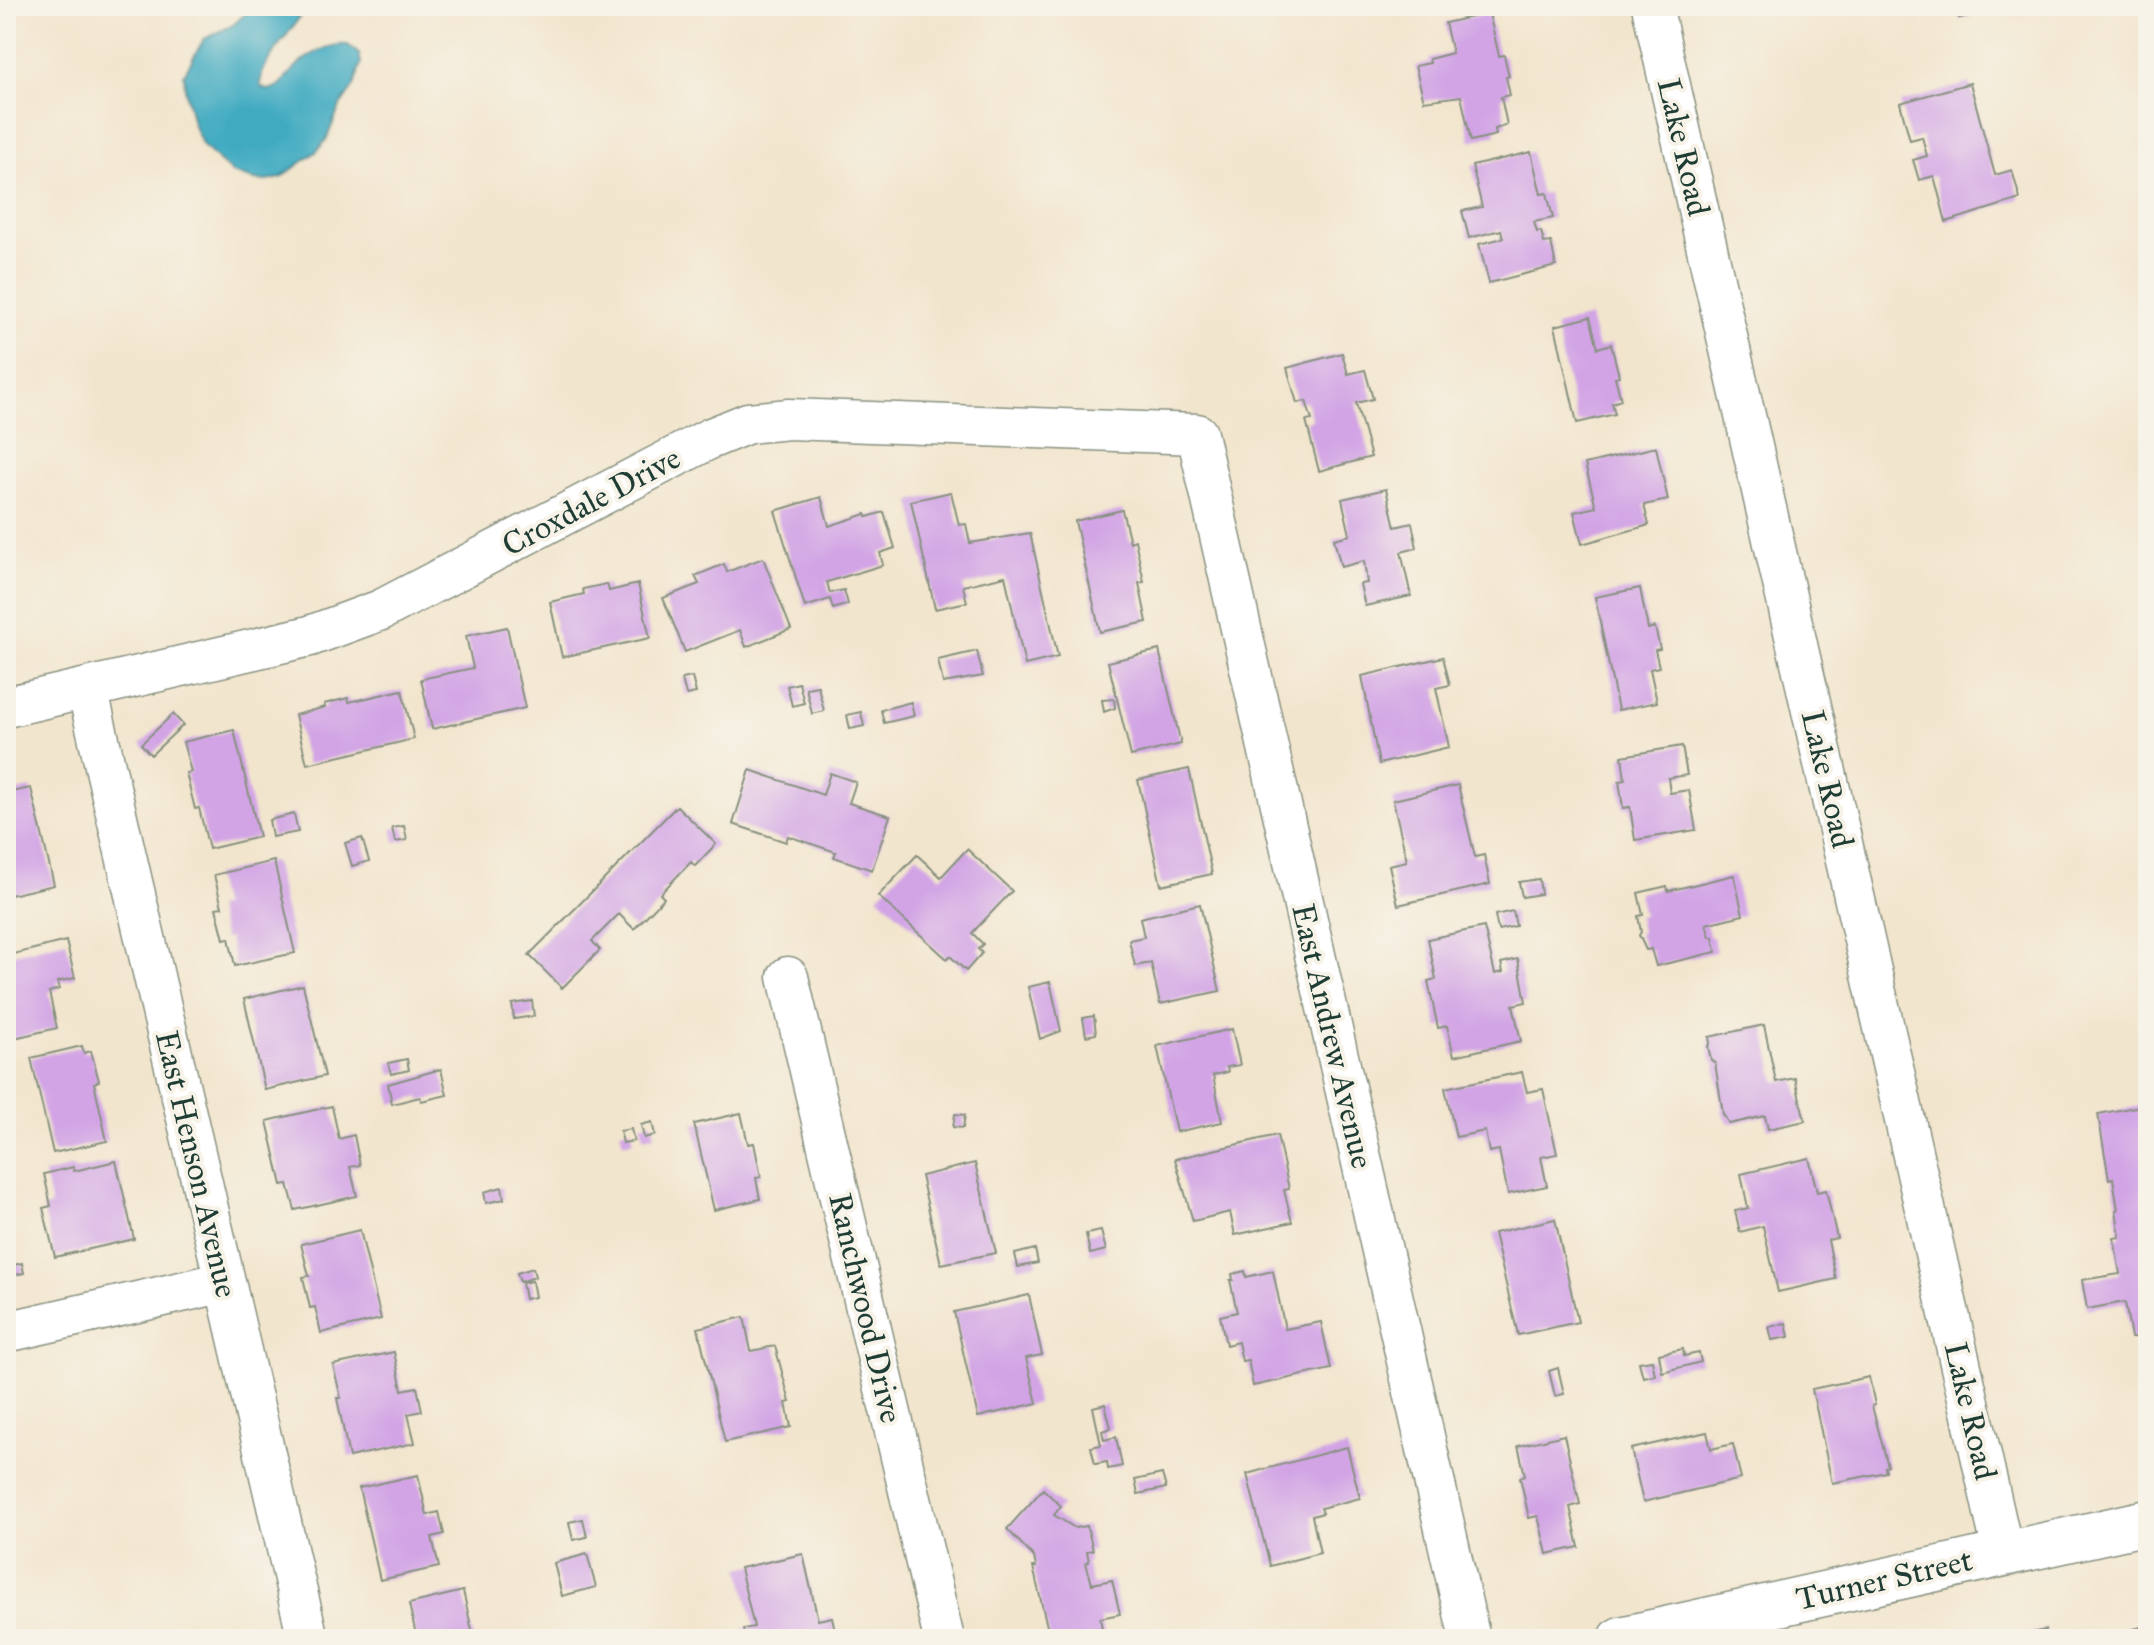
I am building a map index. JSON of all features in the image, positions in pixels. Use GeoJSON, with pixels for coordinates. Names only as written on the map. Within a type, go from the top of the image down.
{"type":"FeatureCollection","features":[{"type":"Feature","properties":{"kind":"street","name":"Lake Road"},"geometry":{"type":"LineString","coordinates":[[1652,6],[2003,1552]]}},
{"type":"Feature","properties":{"kind":"street","name":"Croxdale Drive"},"geometry":{"type":"LineString","coordinates":[[6,707],[310,636],[381,610],[709,439],[748,423],[789,419],[1197,434]]}},
{"type":"Feature","properties":{"kind":"street","name":"East Andrew Avenue"},"geometry":{"type":"LineString","coordinates":[[1197,434],[1470,1639]]}},
{"type":"Feature","properties":{"kind":"street","name":"East Henson Avenue"},"geometry":{"type":"LineString","coordinates":[[87,688],[308,1639]]}},
{"type":"Feature","properties":{"kind":"street","name":"Ranchwood Drive"},"geometry":{"type":"LineString","coordinates":[[788,977],[944,1639]]}},
{"type":"Feature","properties":{"kind":"street"},"geometry":{"type":"LineString","coordinates":[[6,1332],[225,1282]]}},
{"type":"Feature","properties":{"kind":"street","name":"Turner Street"},"geometry":{"type":"LineString","coordinates":[[1621,1639],[2148,1522]]}},
{"type":"Feature","properties":{"kind":"water"},"geometry":{"type":"Polygon","coordinates":[[[254,6],[295,6],[300,16],[269,60],[261,87],[267,90],[276,87],[307,58],[334,46],[348,45],[359,54],[361,63],[354,86],[340,106],[326,140],[317,151],[280,178],[268,181],[232,173],[203,146],[193,124],[185,89],[184,74],[204,39],[233,25],[254,6]]]}},
{"type":"Feature","properties":{"kind":"building"},"geometry":{"type":"Polygon","coordinates":[[[1957,6],[2012,6],[2012,7],[1959,18],[1957,6]]]}},
{"type":"Feature","properties":{"kind":"building"},"geometry":{"type":"Polygon","coordinates":[[[1489,13],[1499,56],[1504,55],[1509,76],[1506,77],[1510,95],[1501,97],[1507,125],[1495,129],[1496,135],[1471,141],[1461,96],[1424,101],[1415,66],[1452,53],[1445,23],[1489,13]]]}},
{"type":"Feature","properties":{"kind":"building"},"geometry":{"type":"Polygon","coordinates":[[[1970,83],[1995,175],[2012,170],[2020,199],[1946,222],[1934,176],[1919,180],[1913,160],[1927,156],[1922,137],[1910,140],[1900,103],[1970,83]]]}},
{"type":"Feature","properties":{"kind":"building"},"geometry":{"type":"Polygon","coordinates":[[[1531,152],[1541,194],[1547,193],[1553,218],[1534,222],[1537,232],[1541,231],[1544,243],[1551,242],[1556,266],[1489,283],[1479,244],[1503,238],[1501,230],[1469,238],[1462,211],[1482,207],[1472,166],[1531,152]]]}},
{"type":"Feature","properties":{"kind":"building"},"geometry":{"type":"Polygon","coordinates":[[[1590,317],[1598,348],[1611,344],[1621,400],[1612,403],[1615,414],[1577,423],[1555,326],[1590,317]]]}},
{"type":"Feature","properties":{"kind":"building"},"geometry":{"type":"Polygon","coordinates":[[[1342,353],[1348,374],[1365,370],[1373,399],[1356,403],[1371,457],[1319,471],[1306,421],[1312,420],[1306,401],[1297,403],[1287,368],[1342,353]]]}},
{"type":"Feature","properties":{"kind":"building"},"geometry":{"type":"Polygon","coordinates":[[[1656,447],[1668,500],[1644,505],[1649,525],[1582,544],[1574,512],[1596,507],[1585,464],[1656,447]]]}},
{"type":"Feature","properties":{"kind":"building"},"geometry":{"type":"Polygon","coordinates":[[[1386,489],[1395,527],[1412,523],[1417,548],[1401,552],[1411,596],[1365,606],[1360,584],[1367,583],[1364,561],[1341,567],[1334,539],[1350,535],[1342,499],[1386,489]]]}},
{"type":"Feature","properties":{"kind":"building"},"geometry":{"type":"Polygon","coordinates":[[[951,492],[959,525],[966,524],[970,543],[1030,533],[1058,657],[1025,665],[1005,576],[963,586],[967,602],[935,609],[911,501],[951,492]]]}},
{"type":"Feature","properties":{"kind":"building"},"geometry":{"type":"Polygon","coordinates":[[[821,497],[829,526],[866,514],[867,517],[884,512],[895,548],[880,553],[883,565],[827,582],[830,593],[844,590],[848,604],[833,609],[830,599],[805,607],[775,511],[821,497]]]}},
{"type":"Feature","properties":{"kind":"building"},"geometry":{"type":"Polygon","coordinates":[[[1122,510],[1130,542],[1135,540],[1144,582],[1139,583],[1147,622],[1100,632],[1075,521],[1122,510]]]}},
{"type":"Feature","properties":{"kind":"building"},"geometry":{"type":"Polygon","coordinates":[[[763,558],[791,629],[746,647],[740,630],[685,652],[663,598],[699,584],[695,576],[724,564],[727,572],[763,558]]]}},
{"type":"Feature","properties":{"kind":"building"},"geometry":{"type":"Polygon","coordinates":[[[607,584],[609,591],[638,584],[650,638],[562,657],[550,602],[584,594],[583,589],[607,584]]]}},
{"type":"Feature","properties":{"kind":"building"},"geometry":{"type":"Polygon","coordinates":[[[1640,588],[1648,629],[1655,627],[1660,649],[1655,650],[1659,667],[1650,669],[1657,702],[1618,710],[1595,597],[1640,588]]]}},
{"type":"Feature","properties":{"kind":"building"},"geometry":{"type":"Polygon","coordinates":[[[507,627],[525,708],[432,729],[421,679],[473,668],[466,636],[507,627]]]}},
{"type":"Feature","properties":{"kind":"building"},"geometry":{"type":"Polygon","coordinates":[[[1159,650],[1181,744],[1131,756],[1108,662],[1159,650]]]}},
{"type":"Feature","properties":{"kind":"building"},"geometry":{"type":"Polygon","coordinates":[[[977,651],[983,676],[943,683],[938,660],[977,651]]]}},
{"type":"Feature","properties":{"kind":"building"},"geometry":{"type":"Polygon","coordinates":[[[1443,657],[1450,685],[1436,688],[1449,747],[1379,764],[1362,676],[1443,657]]]}},
{"type":"Feature","properties":{"kind":"building"},"geometry":{"type":"Polygon","coordinates":[[[692,677],[696,693],[686,695],[682,679],[692,677]]]}},
{"type":"Feature","properties":{"kind":"building"},"geometry":{"type":"Polygon","coordinates":[[[799,683],[804,703],[792,706],[787,686],[799,683]]]}},
{"type":"Feature","properties":{"kind":"building"},"geometry":{"type":"Polygon","coordinates":[[[818,686],[824,711],[812,714],[806,688],[818,686]]]}},
{"type":"Feature","properties":{"kind":"building"},"geometry":{"type":"Polygon","coordinates":[[[402,690],[414,739],[307,764],[295,715],[348,698],[349,702],[402,690]]]}},
{"type":"Feature","properties":{"kind":"building"},"geometry":{"type":"Polygon","coordinates":[[[1114,699],[1115,708],[1104,712],[1102,700],[1114,699]]]}},
{"type":"Feature","properties":{"kind":"building"},"geometry":{"type":"Polygon","coordinates":[[[911,702],[914,716],[884,723],[881,710],[911,702]]]}},
{"type":"Feature","properties":{"kind":"building"},"geometry":{"type":"Polygon","coordinates":[[[861,712],[864,726],[850,729],[847,715],[861,712]]]}},
{"type":"Feature","properties":{"kind":"building"},"geometry":{"type":"Polygon","coordinates":[[[173,714],[183,725],[151,755],[141,744],[173,714]]]}},
{"type":"Feature","properties":{"kind":"building"},"geometry":{"type":"Polygon","coordinates":[[[234,730],[259,837],[209,849],[186,773],[191,772],[183,742],[234,730]]]}},
{"type":"Feature","properties":{"kind":"building"},"geometry":{"type":"Polygon","coordinates":[[[1682,746],[1687,775],[1668,778],[1670,793],[1689,790],[1696,830],[1635,840],[1630,807],[1623,808],[1619,781],[1625,780],[1622,756],[1682,746]]]}},
{"type":"Feature","properties":{"kind":"building"},"geometry":{"type":"Polygon","coordinates":[[[1189,769],[1212,874],[1161,885],[1138,780],[1189,769]]]}},
{"type":"Feature","properties":{"kind":"building"},"geometry":{"type":"Polygon","coordinates":[[[750,770],[823,795],[830,773],[856,782],[849,803],[890,816],[872,870],[834,857],[836,852],[788,836],[786,842],[733,824],[750,770]]]}},
{"type":"Feature","properties":{"kind":"building"},"geometry":{"type":"Polygon","coordinates":[[[1458,785],[1475,857],[1484,855],[1490,884],[1398,905],[1389,865],[1407,861],[1393,800],[1458,785]]]}},
{"type":"Feature","properties":{"kind":"building"},"geometry":{"type":"Polygon","coordinates":[[[31,788],[54,885],[6,896],[6,793],[31,788]]]}},
{"type":"Feature","properties":{"kind":"building"},"geometry":{"type":"Polygon","coordinates":[[[677,806],[716,844],[695,866],[691,862],[660,894],[664,898],[634,929],[619,914],[592,941],[600,950],[562,988],[529,955],[677,806]]]}},
{"type":"Feature","properties":{"kind":"building"},"geometry":{"type":"Polygon","coordinates":[[[294,814],[298,832],[272,837],[269,820],[294,814]]]}},
{"type":"Feature","properties":{"kind":"building"},"geometry":{"type":"Polygon","coordinates":[[[404,826],[407,840],[395,842],[392,828],[404,826]]]}},
{"type":"Feature","properties":{"kind":"building"},"geometry":{"type":"Polygon","coordinates":[[[362,838],[369,861],[352,866],[345,843],[362,838]]]}},
{"type":"Feature","properties":{"kind":"building"},"geometry":{"type":"Polygon","coordinates":[[[967,849],[1012,891],[972,933],[983,944],[978,949],[982,953],[966,971],[950,956],[947,959],[878,896],[917,855],[941,877],[967,849]]]}},
{"type":"Feature","properties":{"kind":"building"},"geometry":{"type":"Polygon","coordinates":[[[274,861],[295,953],[235,966],[229,938],[224,939],[216,908],[222,907],[214,875],[274,861]]]}},
{"type":"Feature","properties":{"kind":"building"},"geometry":{"type":"Polygon","coordinates":[[[1734,875],[1743,915],[1706,924],[1716,952],[1656,966],[1651,949],[1646,950],[1639,935],[1638,916],[1643,915],[1638,893],[1667,886],[1668,891],[1734,875]]]}},
{"type":"Feature","properties":{"kind":"building"},"geometry":{"type":"Polygon","coordinates":[[[1539,879],[1541,894],[1522,897],[1519,882],[1539,879]]]}},
{"type":"Feature","properties":{"kind":"building"},"geometry":{"type":"Polygon","coordinates":[[[1200,904],[1220,991],[1160,1004],[1151,963],[1135,966],[1129,940],[1144,937],[1140,918],[1200,904]]]}},
{"type":"Feature","properties":{"kind":"building"},"geometry":{"type":"Polygon","coordinates":[[[1513,911],[1516,926],[1498,930],[1495,915],[1513,911]]]}},
{"type":"Feature","properties":{"kind":"building"},"geometry":{"type":"Polygon","coordinates":[[[1484,927],[1495,974],[1503,972],[1501,963],[1518,959],[1526,1002],[1513,1005],[1521,1041],[1454,1056],[1447,1026],[1438,1028],[1428,981],[1436,979],[1428,939],[1484,927]]]}},
{"type":"Feature","properties":{"kind":"building"},"geometry":{"type":"Polygon","coordinates":[[[66,941],[75,978],[57,982],[59,989],[49,992],[57,1028],[10,1039],[6,1024],[6,956],[66,941]]]}},
{"type":"Feature","properties":{"kind":"building"},"geometry":{"type":"Polygon","coordinates":[[[1050,982],[1061,1031],[1040,1039],[1028,987],[1050,982]]]}},
{"type":"Feature","properties":{"kind":"building"},"geometry":{"type":"Polygon","coordinates":[[[303,985],[325,1076],[265,1090],[244,999],[303,985]]]}},
{"type":"Feature","properties":{"kind":"building"},"geometry":{"type":"Polygon","coordinates":[[[532,1001],[534,1016],[514,1019],[512,1004],[532,1001]]]}},
{"type":"Feature","properties":{"kind":"building"},"geometry":{"type":"Polygon","coordinates":[[[1094,1016],[1096,1034],[1086,1036],[1083,1018],[1094,1016]]]}},
{"type":"Feature","properties":{"kind":"building"},"geometry":{"type":"Polygon","coordinates":[[[1764,1025],[1776,1082],[1795,1078],[1805,1121],[1768,1129],[1765,1116],[1729,1124],[1723,1114],[1715,1063],[1711,1060],[1708,1046],[1709,1037],[1764,1025]]]}},
{"type":"Feature","properties":{"kind":"building"},"geometry":{"type":"Polygon","coordinates":[[[1232,1029],[1240,1065],[1227,1067],[1228,1072],[1213,1075],[1222,1122],[1176,1132],[1157,1046],[1232,1029]]]}},
{"type":"Feature","properties":{"kind":"building"},"geometry":{"type":"Polygon","coordinates":[[[82,1046],[84,1053],[91,1051],[99,1081],[94,1083],[107,1141],[53,1153],[31,1058],[82,1046]]]}},
{"type":"Feature","properties":{"kind":"building"},"geometry":{"type":"Polygon","coordinates":[[[407,1059],[409,1070],[391,1074],[388,1063],[407,1059]]]}},
{"type":"Feature","properties":{"kind":"building"},"geometry":{"type":"Polygon","coordinates":[[[441,1069],[447,1095],[392,1104],[388,1084],[441,1069]]]}},
{"type":"Feature","properties":{"kind":"building"},"geometry":{"type":"Polygon","coordinates":[[[1522,1072],[1527,1092],[1543,1089],[1557,1154],[1541,1157],[1547,1186],[1508,1194],[1499,1150],[1489,1152],[1485,1131],[1456,1137],[1445,1088],[1522,1072]]]}},
{"type":"Feature","properties":{"kind":"building"},"geometry":{"type":"Polygon","coordinates":[[[2146,1105],[2148,1352],[2141,1353],[2138,1338],[2131,1338],[2125,1302],[2087,1309],[2082,1280],[2120,1274],[2114,1238],[2120,1237],[2118,1210],[2113,1178],[2109,1179],[2098,1114],[2146,1105]]]}},
{"type":"Feature","properties":{"kind":"building"},"geometry":{"type":"Polygon","coordinates":[[[332,1106],[339,1139],[354,1135],[360,1165],[350,1167],[357,1196],[295,1210],[288,1184],[282,1185],[267,1121],[332,1106]]]}},
{"type":"Feature","properties":{"kind":"building"},"geometry":{"type":"Polygon","coordinates":[[[741,1113],[748,1144],[754,1143],[761,1177],[756,1178],[760,1199],[714,1210],[694,1124],[741,1113]]]}},
{"type":"Feature","properties":{"kind":"building"},"geometry":{"type":"Polygon","coordinates":[[[955,1114],[965,1115],[963,1128],[953,1127],[955,1114]]]}},
{"type":"Feature","properties":{"kind":"building"},"geometry":{"type":"Polygon","coordinates":[[[652,1122],[655,1135],[644,1138],[641,1125],[652,1122]]]}},
{"type":"Feature","properties":{"kind":"building"},"geometry":{"type":"Polygon","coordinates":[[[631,1129],[634,1141],[623,1143],[620,1131],[631,1129]]]}},
{"type":"Feature","properties":{"kind":"building"},"geometry":{"type":"Polygon","coordinates":[[[1277,1135],[1289,1189],[1284,1190],[1292,1222],[1235,1235],[1230,1212],[1193,1221],[1175,1159],[1277,1135]]]}},
{"type":"Feature","properties":{"kind":"building"},"geometry":{"type":"Polygon","coordinates":[[[1809,1158],[1817,1192],[1826,1190],[1837,1238],[1828,1240],[1836,1279],[1778,1292],[1763,1226],[1740,1232],[1735,1211],[1748,1208],[1741,1174],[1809,1158]]]}},
{"type":"Feature","properties":{"kind":"building"},"geometry":{"type":"Polygon","coordinates":[[[116,1161],[134,1239],[55,1257],[43,1208],[51,1206],[44,1174],[116,1161]]]}},
{"type":"Feature","properties":{"kind":"building"},"geometry":{"type":"Polygon","coordinates":[[[975,1163],[996,1253],[941,1264],[921,1176],[975,1163]]]}},
{"type":"Feature","properties":{"kind":"building"},"geometry":{"type":"Polygon","coordinates":[[[502,1187],[504,1199],[486,1203],[484,1192],[502,1187]]]}},
{"type":"Feature","properties":{"kind":"building"},"geometry":{"type":"Polygon","coordinates":[[[1555,1219],[1578,1322],[1518,1335],[1494,1233],[1555,1219]]]}},
{"type":"Feature","properties":{"kind":"building"},"geometry":{"type":"Polygon","coordinates":[[[360,1230],[381,1319],[321,1333],[315,1307],[310,1308],[303,1277],[309,1276],[301,1244],[360,1230]]]}},
{"type":"Feature","properties":{"kind":"building"},"geometry":{"type":"Polygon","coordinates":[[[1101,1231],[1106,1250],[1090,1254],[1086,1234],[1101,1231]]]}},
{"type":"Feature","properties":{"kind":"building"},"geometry":{"type":"Polygon","coordinates":[[[1035,1249],[1038,1263],[1018,1267],[1015,1254],[1035,1249]]]}},
{"type":"Feature","properties":{"kind":"building"},"geometry":{"type":"Polygon","coordinates":[[[22,1263],[24,1273],[7,1277],[6,1267],[22,1263]]]}},
{"type":"Feature","properties":{"kind":"building"},"geometry":{"type":"Polygon","coordinates":[[[533,1268],[535,1277],[520,1282],[517,1273],[533,1268]]]}},
{"type":"Feature","properties":{"kind":"building"},"geometry":{"type":"Polygon","coordinates":[[[1245,1271],[1246,1277],[1273,1271],[1285,1329],[1321,1322],[1331,1369],[1253,1386],[1248,1360],[1242,1361],[1238,1342],[1226,1345],[1220,1316],[1237,1312],[1230,1280],[1233,1280],[1232,1274],[1245,1271]]]}},
{"type":"Feature","properties":{"kind":"building"},"geometry":{"type":"Polygon","coordinates":[[[532,1281],[535,1297],[525,1299],[522,1283],[532,1281]]]}},
{"type":"Feature","properties":{"kind":"building"},"geometry":{"type":"Polygon","coordinates":[[[1029,1295],[1042,1355],[1026,1358],[1037,1403],[978,1417],[954,1312],[1029,1295]]]}},
{"type":"Feature","properties":{"kind":"building"},"geometry":{"type":"Polygon","coordinates":[[[744,1317],[751,1351],[775,1346],[790,1402],[786,1403],[791,1427],[725,1442],[698,1328],[744,1317]]]}},
{"type":"Feature","properties":{"kind":"building"},"geometry":{"type":"Polygon","coordinates":[[[1786,1323],[1789,1337],[1772,1340],[1769,1327],[1786,1323]]]}},
{"type":"Feature","properties":{"kind":"building"},"geometry":{"type":"Polygon","coordinates":[[[1683,1349],[1684,1356],[1699,1353],[1701,1362],[1662,1372],[1659,1354],[1683,1349]]]}},
{"type":"Feature","properties":{"kind":"building"},"geometry":{"type":"Polygon","coordinates":[[[394,1352],[402,1390],[417,1387],[422,1411],[408,1414],[415,1443],[349,1457],[333,1365],[394,1352]]]}},
{"type":"Feature","properties":{"kind":"building"},"geometry":{"type":"Polygon","coordinates":[[[1652,1360],[1655,1375],[1643,1377],[1639,1362],[1652,1360]]]}},
{"type":"Feature","properties":{"kind":"building"},"geometry":{"type":"Polygon","coordinates":[[[1558,1368],[1564,1394],[1555,1396],[1549,1371],[1558,1368]]]}},
{"type":"Feature","properties":{"kind":"building"},"geometry":{"type":"Polygon","coordinates":[[[1869,1377],[1875,1405],[1872,1406],[1888,1466],[1885,1467],[1886,1472],[1832,1483],[1812,1389],[1869,1377]]]}},
{"type":"Feature","properties":{"kind":"building"},"geometry":{"type":"Polygon","coordinates":[[[1105,1404],[1111,1428],[1102,1431],[1104,1440],[1116,1437],[1122,1466],[1108,1469],[1107,1462],[1095,1464],[1091,1447],[1101,1445],[1093,1407],[1105,1404]]]}},
{"type":"Feature","properties":{"kind":"building"},"geometry":{"type":"Polygon","coordinates":[[[1707,1432],[1711,1449],[1733,1444],[1741,1479],[1643,1502],[1631,1449],[1707,1432]]]}},
{"type":"Feature","properties":{"kind":"building"},"geometry":{"type":"Polygon","coordinates":[[[1564,1435],[1580,1504],[1570,1507],[1579,1547],[1547,1554],[1538,1516],[1529,1518],[1520,1477],[1525,1475],[1518,1446],[1564,1435]]]}},
{"type":"Feature","properties":{"kind":"building"},"geometry":{"type":"Polygon","coordinates":[[[1347,1447],[1360,1498],[1321,1508],[1323,1513],[1312,1516],[1320,1553],[1270,1566],[1247,1474],[1347,1447]]]}},
{"type":"Feature","properties":{"kind":"building"},"geometry":{"type":"Polygon","coordinates":[[[1162,1474],[1166,1488],[1138,1494],[1135,1480],[1162,1474]]]}},
{"type":"Feature","properties":{"kind":"building"},"geometry":{"type":"Polygon","coordinates":[[[418,1475],[427,1515],[439,1512],[444,1534],[432,1537],[439,1567],[380,1580],[359,1488],[418,1475]]]}},
{"type":"Feature","properties":{"kind":"building"},"geometry":{"type":"Polygon","coordinates":[[[1043,1489],[1061,1506],[1054,1515],[1075,1528],[1087,1526],[1093,1550],[1087,1551],[1089,1562],[1086,1563],[1092,1584],[1112,1580],[1120,1614],[1100,1618],[1104,1639],[1050,1639],[1033,1567],[1036,1567],[1034,1557],[1007,1529],[1043,1489]]]}},
{"type":"Feature","properties":{"kind":"building"},"geometry":{"type":"Polygon","coordinates":[[[583,1519],[587,1537],[573,1540],[569,1522],[583,1519]]]}},
{"type":"Feature","properties":{"kind":"building"},"geometry":{"type":"Polygon","coordinates":[[[587,1554],[596,1587],[562,1596],[554,1563],[587,1554]]]}},
{"type":"Feature","properties":{"kind":"building"},"geometry":{"type":"Polygon","coordinates":[[[803,1554],[818,1620],[832,1617],[837,1639],[745,1639],[743,1629],[754,1627],[740,1568],[803,1554]]]}},
{"type":"Feature","properties":{"kind":"building"},"geometry":{"type":"Polygon","coordinates":[[[463,1591],[474,1639],[417,1639],[409,1604],[463,1591]]]}},
{"type":"Feature","properties":{"kind":"building"},"geometry":{"type":"Polygon","coordinates":[[[2148,1625],[2148,1639],[2132,1639],[2130,1630],[2148,1625]]]}},
{"type":"Feature","properties":{"kind":"building"},"geometry":{"type":"Polygon","coordinates":[[[2045,1630],[2046,1639],[2010,1639],[2010,1638],[2045,1630]]]}},
{"type":"Feature","properties":{"kind":"building"},"geometry":{"type":"Polygon","coordinates":[[[2075,1632],[2076,1639],[2049,1639],[2049,1638],[2075,1632]]]}}]}
